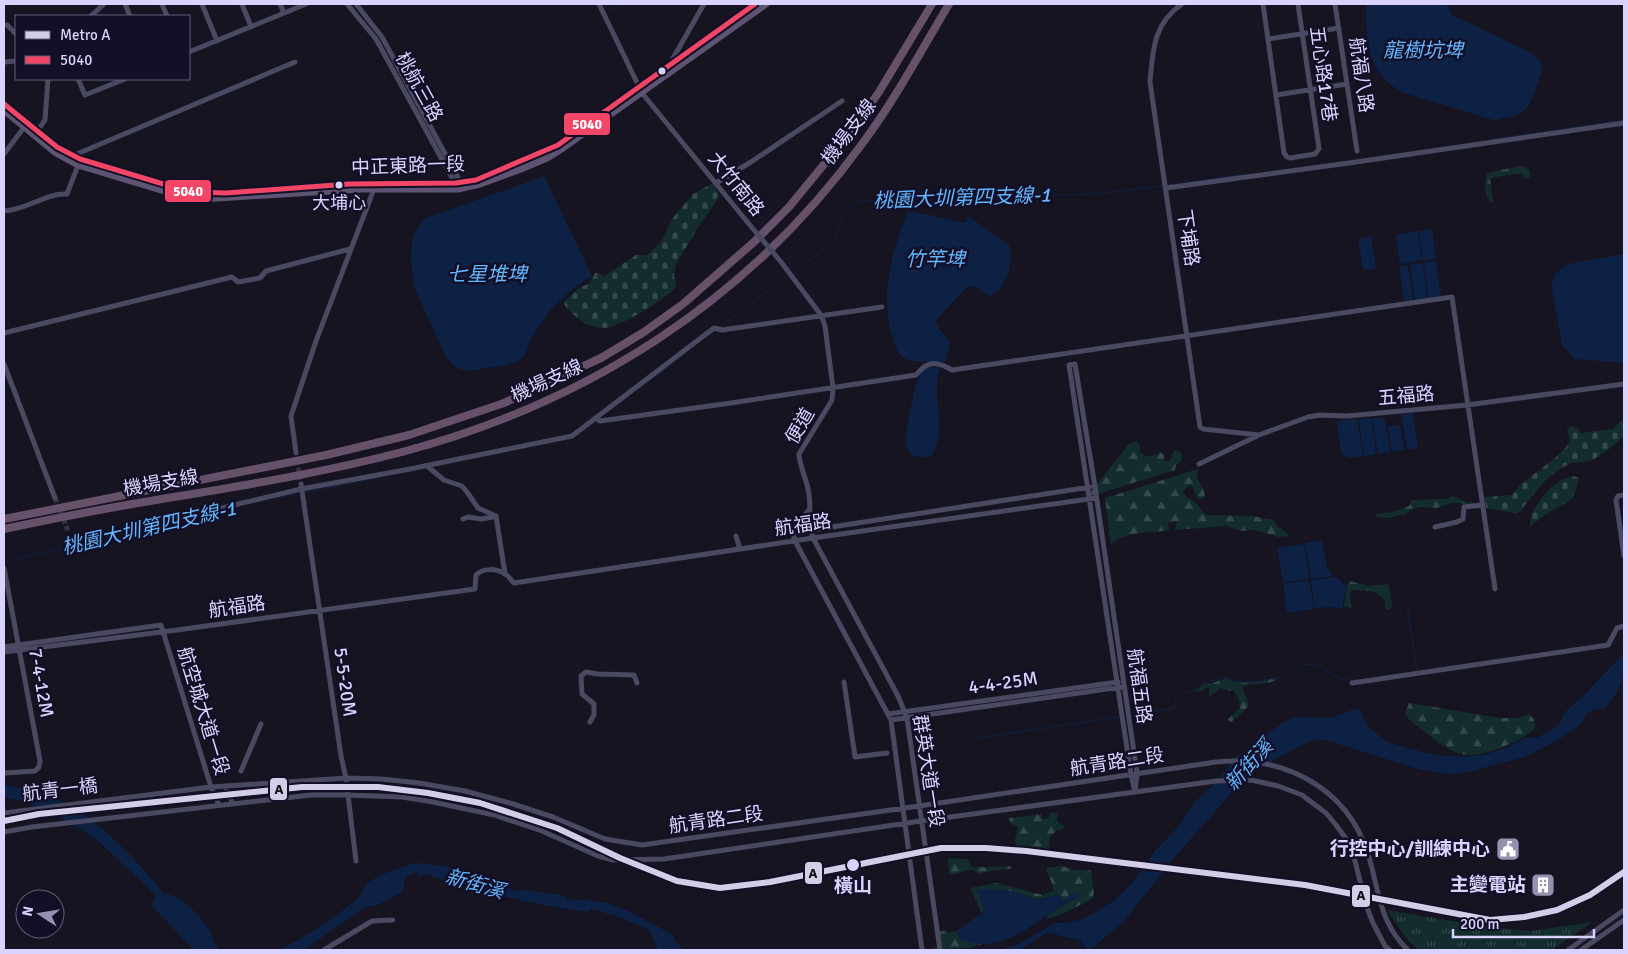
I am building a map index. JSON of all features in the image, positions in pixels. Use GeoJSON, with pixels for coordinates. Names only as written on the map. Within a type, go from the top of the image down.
{"type":"FeatureCollection","features":[{"type":"Feature","properties":{"kind":"highway","name":"機場支線"},"geometry":{"type":"LineString","coordinates":[[4,519],[326,455],[409,435],[504,403],[601,358],[644,332],[683,304],[754,242],[788,207],[853,129],[932,4]]}},
{"type":"Feature","properties":{"kind":"highway","name":"機場支線"},"geometry":{"type":"LineString","coordinates":[[4,529],[145,502],[302,476],[403,452],[491,424],[547,401],[603,373],[650,346],[694,314],[746,272],[796,222],[861,146],[896,95],[949,4]]}},
{"type":"Feature","properties":{"kind":"main road","name":"中正東路一段"},"geometry":{"type":"LineString","coordinates":[[642,90],[670,66],[755,4]]}},
{"type":"Feature","properties":{"kind":"main road","name":"中正東路一段"},"geometry":{"type":"LineString","coordinates":[[4,110],[36,133],[56,153],[79,162],[190,192],[226,193],[374,186],[459,185],[544,153],[642,90],[766,4]]}},
{"type":"Feature","properties":{"kind":"main road","name":"中正東路一段"},"geometry":{"type":"LineString","coordinates":[[4,104],[26,125]]}},
{"type":"Feature","properties":{"kind":"street"},"geometry":{"type":"LineString","coordinates":[[93,15],[104,4]]}},
{"type":"Feature","properties":{"kind":"street"},"geometry":{"type":"LineString","coordinates":[[202,4],[217,41]]}},
{"type":"Feature","properties":{"kind":"street"},"geometry":{"type":"LineString","coordinates":[[242,4],[251,27]]}},
{"type":"Feature","properties":{"kind":"street"},"geometry":{"type":"LineString","coordinates":[[280,4],[284,13]]}},
{"type":"Feature","properties":{"kind":"street"},"geometry":{"type":"LineString","coordinates":[[190,52],[306,4]]}},
{"type":"Feature","properties":{"kind":"street","name":"桃航三路"},"geometry":{"type":"LineString","coordinates":[[347,4],[376,39],[459,185]]}},
{"type":"Feature","properties":{"kind":"street","name":"桃航三路"},"geometry":{"type":"LineString","coordinates":[[356,4],[382,37],[459,185]]}},
{"type":"Feature","properties":{"kind":"street","name":"大竹南路"},"geometry":{"type":"LineString","coordinates":[[599,4],[642,90],[821,315],[833,388]]}},
{"type":"Feature","properties":{"kind":"street"},"geometry":{"type":"LineString","coordinates":[[670,66],[704,4]]}},
{"type":"Feature","properties":{"kind":"street","name":"下埔路"},"geometry":{"type":"LineString","coordinates":[[1182,4],[1166,18],[1157,33],[1152,51],[1150,82],[1200,427],[1203,429],[1259,435]]}},
{"type":"Feature","properties":{"kind":"street"},"geometry":{"type":"LineString","coordinates":[[1263,4],[1276,94],[1347,84]]}},
{"type":"Feature","properties":{"kind":"street","name":"五心路17巷"},"geometry":{"type":"LineString","coordinates":[[1276,94],[1285,155],[1290,158],[1315,154],[1319,149],[1298,4]]}},
{"type":"Feature","properties":{"kind":"street","name":"航福八路"},"geometry":{"type":"LineString","coordinates":[[1335,4],[1357,151]]}},
{"type":"Feature","properties":{"kind":"street"},"geometry":{"type":"LineString","coordinates":[[7,25],[15,33]]}},
{"type":"Feature","properties":{"kind":"street"},"geometry":{"type":"LineString","coordinates":[[1268,39],[1339,28]]}},
{"type":"Feature","properties":{"kind":"street"},"geometry":{"type":"LineString","coordinates":[[71,158],[295,62]]}},
{"type":"Feature","properties":{"kind":"street"},"geometry":{"type":"LineString","coordinates":[[36,133],[45,120],[48,80]]}},
{"type":"Feature","properties":{"kind":"street"},"geometry":{"type":"LineString","coordinates":[[78,80],[85,96],[117,80]]}},
{"type":"Feature","properties":{"kind":"street"},"geometry":{"type":"LineString","coordinates":[[716,183],[842,101]]}},
{"type":"Feature","properties":{"kind":"street"},"geometry":{"type":"LineString","coordinates":[[1166,188],[1624,124]]}},
{"type":"Feature","properties":{"kind":"street"},"geometry":{"type":"LineString","coordinates":[[4,154],[26,125]]}},
{"type":"Feature","properties":{"kind":"street"},"geometry":{"type":"LineString","coordinates":[[4,211],[14,211],[55,194],[67,194],[79,162]]}},
{"type":"Feature","properties":{"kind":"street"},"geometry":{"type":"LineString","coordinates":[[296,453],[291,416],[350,248],[374,186]]}},
{"type":"Feature","properties":{"kind":"street"},"geometry":{"type":"LineString","coordinates":[[4,333],[232,277],[238,282],[260,278],[266,271],[350,248]]}},
{"type":"Feature","properties":{"kind":"street"},"geometry":{"type":"LineString","coordinates":[[596,419],[600,421],[916,375],[922,368],[933,364],[940,364],[952,370],[1452,297],[1495,589]]}},
{"type":"Feature","properties":{"kind":"street"},"geometry":{"type":"LineString","coordinates":[[150,525],[301,486],[427,466],[572,436],[714,328],[722,330],[882,306]]}},
{"type":"Feature","properties":{"kind":"street"},"geometry":{"type":"LineString","coordinates":[[4,364],[55,498]]}},
{"type":"Feature","properties":{"kind":"street","name":"航福五路"},"geometry":{"type":"LineString","coordinates":[[1134,774],[1122,716],[1120,684],[1095,487],[1072,365],[1088,488],[1120,684],[1134,774],[1135,792]]}},
{"type":"Feature","properties":{"kind":"street","name":"五福路"},"geometry":{"type":"LineString","coordinates":[[1199,464],[1259,435],[1308,417],[1320,415],[1347,416],[1467,406],[1624,384]]}},
{"type":"Feature","properties":{"kind":"street","name":"便道"},"geometry":{"type":"LineString","coordinates":[[810,529],[809,495],[799,454],[832,400],[833,388]]}},
{"type":"Feature","properties":{"kind":"street"},"geometry":{"type":"LineString","coordinates":[[427,466],[444,480],[462,486],[478,508],[496,516]]}},
{"type":"Feature","properties":{"kind":"street","name":"5-5-20M"},"geometry":{"type":"LineString","coordinates":[[301,486],[341,756],[346,778],[356,861]]}},
{"type":"Feature","properties":{"kind":"street","name":"航福路"},"geometry":{"type":"LineString","coordinates":[[793,533],[1095,487]]}},
{"type":"Feature","properties":{"kind":"street"},"geometry":{"type":"LineString","coordinates":[[1624,495],[1618,496],[1616,500],[1624,556]]}},
{"type":"Feature","properties":{"kind":"street","name":"航福路"},"geometry":{"type":"LineString","coordinates":[[4,647],[163,632],[475,589],[476,575],[486,569],[505,574],[514,583],[1096,498]]}},
{"type":"Feature","properties":{"kind":"street"},"geometry":{"type":"LineString","coordinates":[[1435,527],[1463,519],[1464,507],[1482,505]]}},
{"type":"Feature","properties":{"kind":"street"},"geometry":{"type":"LineString","coordinates":[[793,533],[809,508]]}},
{"type":"Feature","properties":{"kind":"street"},"geometry":{"type":"LineString","coordinates":[[463,519],[481,519],[496,516]]}},
{"type":"Feature","properties":{"kind":"street"},"geometry":{"type":"LineString","coordinates":[[496,516],[505,574]]}},
{"type":"Feature","properties":{"kind":"street","name":"群英大道一段"},"geometry":{"type":"LineString","coordinates":[[810,529],[813,538],[898,696],[906,715],[940,950]]}},
{"type":"Feature","properties":{"kind":"street","name":"群英大道一段"},"geometry":{"type":"LineString","coordinates":[[793,533],[795,541],[891,720],[922,950]]}},
{"type":"Feature","properties":{"kind":"street"},"geometry":{"type":"LineString","coordinates":[[736,536],[740,549]]}},
{"type":"Feature","properties":{"kind":"street","name":"7-4-12M"},"geometry":{"type":"LineString","coordinates":[[4,568],[40,765],[35,771],[4,772]]}},
{"type":"Feature","properties":{"kind":"street","name":"航福路"},"geometry":{"type":"LineString","coordinates":[[4,652],[19,646],[161,625]]}},
{"type":"Feature","properties":{"kind":"street","name":"航空城大道一段"},"geometry":{"type":"LineString","coordinates":[[161,625],[211,787],[219,805]]}},
{"type":"Feature","properties":{"kind":"street"},"geometry":{"type":"LineString","coordinates":[[1352,683],[1608,645],[1618,628],[1624,626]]}},
{"type":"Feature","properties":{"kind":"street"},"geometry":{"type":"LineString","coordinates":[[590,722],[594,715],[594,704],[582,694],[581,676],[586,672],[634,675],[637,683]]}},
{"type":"Feature","properties":{"kind":"street"},"geometry":{"type":"LineString","coordinates":[[844,682],[855,757],[887,753]]}},
{"type":"Feature","properties":{"kind":"street","name":"4-4-25M"},"geometry":{"type":"LineString","coordinates":[[891,720],[906,715],[1120,684]]}},
{"type":"Feature","properties":{"kind":"street","name":"4-4-25M"},"geometry":{"type":"LineString","coordinates":[[888,714],[906,715]]}},
{"type":"Feature","properties":{"kind":"street"},"geometry":{"type":"LineString","coordinates":[[241,771],[261,724]]}},
{"type":"Feature","properties":{"kind":"street","name":"航青路二段"},"geometry":{"type":"LineString","coordinates":[[211,787],[346,778],[419,783],[458,789],[514,804],[552,817],[605,839],[642,845],[689,840],[1216,762],[1245,760],[1285,768],[1319,786],[1345,810],[1355,824],[1368,855],[1381,908],[1391,930],[1408,950]]}},
{"type":"Feature","properties":{"kind":"street","name":"航青路二段"},"geometry":{"type":"LineString","coordinates":[[219,805],[293,797],[347,795],[402,797],[494,815],[542,832],[598,856],[613,860],[664,859],[1135,792],[1232,780],[1251,780],[1278,786],[1302,795],[1326,813],[1336,825],[1347,840],[1354,857],[1366,905],[1373,924],[1385,946],[1390,950]]}},
{"type":"Feature","properties":{"kind":"street","name":"航空城大道一段"},"geometry":{"type":"LineString","coordinates":[[225,786],[233,804]]}},
{"type":"Feature","properties":{"kind":"street","name":"航青一橋"},"geometry":{"type":"LineString","coordinates":[[4,813],[211,787]]}},
{"type":"Feature","properties":{"kind":"street","name":"航青一橋"},"geometry":{"type":"LineString","coordinates":[[4,832],[219,805]]}},
{"type":"Feature","properties":{"kind":"street"},"geometry":{"type":"LineString","coordinates":[[1568,950],[1624,910]]}},
{"type":"Feature","properties":{"kind":"street"},"geometry":{"type":"LineString","coordinates":[[324,950],[372,921],[393,920]]}},
{"type":"Feature","properties":{"kind":"street"},"geometry":{"type":"LineString","coordinates":[[1581,950],[1624,920]]}},
{"type":"Feature","properties":{"kind":"green space"},"geometry":{"type":"Polygon","coordinates":[[[1521,166],[1528,169],[1530,177],[1525,179],[1521,173],[1490,178],[1493,201],[1490,202],[1485,184],[1487,173],[1521,166]]]}},
{"type":"Feature","properties":{"kind":"green space"},"geometry":{"type":"Polygon","coordinates":[[[713,183],[719,194],[716,202],[676,264],[674,274],[676,287],[671,292],[630,319],[610,327],[599,328],[588,324],[567,308],[564,302],[579,288],[590,283],[595,273],[599,273],[603,277],[636,255],[647,255],[661,242],[672,219],[693,194],[713,183]]]}},
{"type":"Feature","properties":{"kind":"green space"},"geometry":{"type":"Polygon","coordinates":[[[1624,418],[1624,436],[1621,439],[1593,460],[1572,463],[1553,474],[1530,498],[1520,512],[1515,513],[1486,508],[1484,497],[1512,495],[1520,485],[1555,458],[1567,446],[1570,439],[1567,430],[1570,427],[1577,428],[1581,433],[1613,429],[1624,418]]]}},
{"type":"Feature","properties":{"kind":"green space"},"geometry":{"type":"Polygon","coordinates":[[[1137,441],[1140,445],[1140,452],[1145,455],[1152,456],[1160,452],[1164,455],[1164,460],[1168,462],[1174,450],[1182,454],[1181,462],[1176,465],[1175,470],[1091,496],[1089,494],[1128,445],[1137,441]]]}},
{"type":"Feature","properties":{"kind":"green space"},"geometry":{"type":"Polygon","coordinates":[[[1198,469],[1197,478],[1204,490],[1205,498],[1199,499],[1191,485],[1183,492],[1206,515],[1251,516],[1274,520],[1277,526],[1289,536],[1278,537],[1255,530],[1242,531],[1226,526],[1175,530],[1177,521],[1168,523],[1169,530],[1131,534],[1111,544],[1105,498],[1198,469]]]}},
{"type":"Feature","properties":{"kind":"green space"},"geometry":{"type":"Polygon","coordinates":[[[1574,476],[1579,478],[1579,480],[1572,499],[1543,516],[1530,527],[1532,514],[1545,494],[1562,480],[1574,476]]]}},
{"type":"Feature","properties":{"kind":"green space"},"geometry":{"type":"Polygon","coordinates":[[[1453,496],[1466,502],[1473,502],[1473,504],[1452,503],[1437,508],[1421,507],[1412,509],[1405,515],[1396,515],[1391,518],[1377,517],[1376,514],[1393,512],[1409,506],[1412,500],[1445,499],[1453,496]]]}},
{"type":"Feature","properties":{"kind":"green space"},"geometry":{"type":"Polygon","coordinates":[[[1350,581],[1367,586],[1389,584],[1392,607],[1388,610],[1385,608],[1385,601],[1381,597],[1374,592],[1366,590],[1352,590],[1350,593],[1351,608],[1344,606],[1347,585],[1350,581]]]}},
{"type":"Feature","properties":{"kind":"green space"},"geometry":{"type":"Polygon","coordinates":[[[1227,678],[1244,683],[1279,678],[1274,681],[1242,687],[1249,705],[1230,723],[1228,719],[1240,708],[1239,698],[1233,690],[1229,691],[1219,688],[1209,698],[1209,687],[1196,693],[1204,684],[1227,678]]]}},
{"type":"Feature","properties":{"kind":"green space"},"geometry":{"type":"Polygon","coordinates":[[[1409,703],[1500,718],[1517,718],[1529,714],[1534,719],[1535,729],[1520,739],[1500,748],[1480,754],[1462,754],[1442,745],[1414,724],[1405,714],[1409,703]]]}},
{"type":"Feature","properties":{"kind":"green space"},"geometry":{"type":"Polygon","coordinates":[[[1058,812],[1057,821],[1065,827],[1061,831],[1057,830],[1050,837],[1049,851],[1017,847],[1015,840],[1018,827],[1010,823],[1009,818],[1042,814],[1042,819],[1049,818],[1049,813],[1058,812]]]}},
{"type":"Feature","properties":{"kind":"green space"},"geometry":{"type":"Polygon","coordinates":[[[948,858],[968,859],[970,866],[975,867],[1010,866],[1011,869],[979,874],[968,870],[957,874],[949,874],[948,858]]]}},
{"type":"Feature","properties":{"kind":"green space"},"geometry":{"type":"Polygon","coordinates":[[[1062,866],[1074,870],[1091,870],[1094,893],[1092,899],[1062,914],[1047,919],[1048,914],[1077,897],[1071,894],[1064,901],[1061,900],[1060,896],[1035,899],[1006,890],[985,911],[981,912],[970,888],[997,883],[1043,895],[1053,891],[1046,868],[1062,866]]]}},
{"type":"Feature","properties":{"kind":"green space"},"geometry":{"type":"Polygon","coordinates":[[[1387,910],[1492,928],[1531,931],[1592,922],[1552,950],[1418,950],[1407,939],[1387,910]]]}},
{"type":"Feature","properties":{"kind":"green space"},"geometry":{"type":"Polygon","coordinates":[[[945,930],[949,933],[956,931],[960,939],[982,944],[970,948],[932,950],[939,946],[939,932],[945,930]]]}},
{"type":"Feature","properties":{"kind":"water","name":"龍樹坑埤"},"geometry":{"type":"Polygon","coordinates":[[[1366,4],[1446,4],[1452,15],[1532,53],[1543,67],[1530,103],[1519,114],[1499,118],[1497,121],[1401,92],[1381,74],[1370,54],[1366,4]]]}},
{"type":"Feature","properties":{"kind":"water","name":"七星堆埤"},"geometry":{"type":"Polygon","coordinates":[[[544,176],[592,276],[576,286],[553,307],[537,329],[528,345],[526,353],[520,360],[507,365],[468,371],[457,368],[446,357],[414,287],[411,259],[412,242],[415,232],[424,219],[544,176]]]}},
{"type":"Feature","properties":{"kind":"water","name":"竹竿埤"},"geometry":{"type":"Polygon","coordinates":[[[908,211],[966,223],[968,216],[1009,245],[1011,251],[1008,274],[995,293],[989,296],[976,287],[968,286],[936,320],[939,329],[950,342],[945,363],[914,361],[904,358],[898,352],[889,322],[887,290],[889,273],[897,241],[908,211]]]}},
{"type":"Feature","properties":{"kind":"water"},"geometry":{"type":"Polygon","coordinates":[[[1432,229],[1436,259],[1423,261],[1419,231],[1432,229]]]}},
{"type":"Feature","properties":{"kind":"water"},"geometry":{"type":"Polygon","coordinates":[[[1418,231],[1422,260],[1400,264],[1396,235],[1418,231]]]}},
{"type":"Feature","properties":{"kind":"water"},"geometry":{"type":"Polygon","coordinates":[[[1371,236],[1376,268],[1365,270],[1363,268],[1358,239],[1371,236]]]}},
{"type":"Feature","properties":{"kind":"water"},"geometry":{"type":"Polygon","coordinates":[[[1624,254],[1624,363],[1575,359],[1562,345],[1551,284],[1556,273],[1568,264],[1624,254]]]}},
{"type":"Feature","properties":{"kind":"water"},"geometry":{"type":"Polygon","coordinates":[[[1436,261],[1441,296],[1428,298],[1424,263],[1436,261]]]}},
{"type":"Feature","properties":{"kind":"water"},"geometry":{"type":"Polygon","coordinates":[[[1423,263],[1427,298],[1415,300],[1410,265],[1423,263]]]}},
{"type":"Feature","properties":{"kind":"water"},"geometry":{"type":"Polygon","coordinates":[[[1408,265],[1413,300],[1404,301],[1399,266],[1408,265]]]}},
{"type":"Feature","properties":{"kind":"water"},"geometry":{"type":"Polygon","coordinates":[[[929,367],[939,367],[937,381],[938,439],[933,454],[925,457],[916,457],[910,452],[906,444],[910,411],[917,383],[923,371],[929,367]]]}},
{"type":"Feature","properties":{"kind":"water"},"geometry":{"type":"Polygon","coordinates":[[[1413,413],[1418,448],[1407,450],[1401,415],[1413,413]]]}},
{"type":"Feature","properties":{"kind":"water"},"geometry":{"type":"Polygon","coordinates":[[[1371,418],[1376,454],[1364,456],[1359,419],[1371,418]]]}},
{"type":"Feature","properties":{"kind":"water"},"geometry":{"type":"Polygon","coordinates":[[[1372,418],[1385,418],[1390,452],[1378,454],[1372,418]]]}},
{"type":"Feature","properties":{"kind":"water"},"geometry":{"type":"Polygon","coordinates":[[[1357,419],[1363,456],[1348,458],[1341,453],[1337,423],[1340,420],[1357,419]]]}},
{"type":"Feature","properties":{"kind":"water"},"geometry":{"type":"Polygon","coordinates":[[[1400,425],[1404,450],[1392,452],[1388,426],[1400,425]]]}},
{"type":"Feature","properties":{"kind":"water"},"geometry":{"type":"Polygon","coordinates":[[[1322,540],[1327,567],[1333,576],[1311,579],[1305,543],[1322,540]]]}},
{"type":"Feature","properties":{"kind":"water"},"geometry":{"type":"Polygon","coordinates":[[[1304,544],[1309,579],[1283,582],[1277,548],[1304,544]]]}},
{"type":"Feature","properties":{"kind":"water"},"geometry":{"type":"Polygon","coordinates":[[[1336,577],[1346,586],[1342,609],[1331,607],[1315,608],[1311,580],[1336,577]]]}},
{"type":"Feature","properties":{"kind":"water"},"geometry":{"type":"Polygon","coordinates":[[[1309,580],[1314,609],[1287,613],[1283,584],[1309,580]]]}},
{"type":"Feature","properties":{"kind":"water","name":"新街溪"},"geometry":{"type":"Polygon","coordinates":[[[1624,653],[1621,683],[1605,708],[1590,711],[1582,723],[1558,740],[1525,757],[1452,774],[1421,770],[1332,742],[1316,739],[1306,743],[1248,774],[1174,858],[1124,921],[1090,950],[1079,939],[1051,933],[1045,934],[1020,950],[999,950],[1019,944],[1055,923],[1066,923],[1084,919],[1114,901],[1132,883],[1155,851],[1177,828],[1195,802],[1216,782],[1236,757],[1285,721],[1297,717],[1332,718],[1359,708],[1369,728],[1388,742],[1420,752],[1439,755],[1462,757],[1483,755],[1506,748],[1527,737],[1537,738],[1559,725],[1565,712],[1624,653]]]}},
{"type":"Feature","properties":{"kind":"water"},"geometry":{"type":"Polygon","coordinates":[[[4,785],[38,792],[56,799],[74,808],[91,820],[124,848],[164,894],[170,894],[183,901],[195,912],[206,925],[220,950],[194,950],[152,906],[156,895],[98,841],[47,810],[27,802],[4,797],[4,785]]]}},
{"type":"Feature","properties":{"kind":"water"},"geometry":{"type":"Polygon","coordinates":[[[417,863],[452,867],[517,891],[525,890],[566,896],[566,899],[598,901],[611,904],[639,916],[674,936],[674,940],[684,950],[656,950],[657,946],[649,930],[617,916],[590,909],[589,912],[559,908],[487,893],[428,874],[418,876],[417,872],[406,876],[402,892],[376,906],[368,906],[359,911],[304,950],[278,950],[338,914],[356,900],[371,881],[390,871],[417,863]]]}},
{"type":"Feature","properties":{"kind":"water"},"geometry":{"type":"Polygon","coordinates":[[[983,889],[1006,890],[1035,899],[1060,895],[1061,900],[1064,901],[1071,894],[1078,893],[1077,897],[1032,926],[1009,938],[983,944],[960,939],[956,931],[985,911],[978,892],[983,889]]]}},
{"type":"Feature","properties":{"kind":"waterway"},"geometry":{"type":"LineString","coordinates":[[610,11],[626,4]]}},
{"type":"Feature","properties":{"kind":"waterway","name":"桃園大圳第四支線-1"},"geometry":{"type":"LineString","coordinates":[[1596,124],[1624,120]]}},
{"type":"Feature","properties":{"kind":"waterway","name":"桃園大圳第四支線-1"},"geometry":{"type":"LineString","coordinates":[[1494,139],[1592,125]]}},
{"type":"Feature","properties":{"kind":"waterway","name":"桃園大圳第四支線-1"},"geometry":{"type":"LineString","coordinates":[[1168,185],[1247,174]]}},
{"type":"Feature","properties":{"kind":"waterway","name":"桃園大圳第四支線-1"},"geometry":{"type":"LineString","coordinates":[[795,270],[830,244],[837,234],[846,212],[855,203],[862,201],[1095,194],[1162,186]]}},
{"type":"Feature","properties":{"kind":"waterway","name":"桃園大圳第四支線-1"},"geometry":{"type":"LineString","coordinates":[[720,327],[785,277]]}},
{"type":"Feature","properties":{"kind":"waterway","name":"桃園大圳第四支線-1"},"geometry":{"type":"LineString","coordinates":[[706,338],[715,331]]}},
{"type":"Feature","properties":{"kind":"waterway","name":"桃園大圳第四支線-1"},"geometry":{"type":"LineString","coordinates":[[638,389],[681,357]]}},
{"type":"Feature","properties":{"kind":"waterway","name":"桃園大圳第四支線-1"},"geometry":{"type":"LineString","coordinates":[[574,437],[585,429]]}},
{"type":"Feature","properties":{"kind":"waterway","name":"桃園大圳第四支線-1"},"geometry":{"type":"LineString","coordinates":[[305,492],[377,478]]}},
{"type":"Feature","properties":{"kind":"waterway","name":"桃園大圳第四支線-1"},"geometry":{"type":"LineString","coordinates":[[252,503],[295,494]]}},
{"type":"Feature","properties":{"kind":"waterway","name":"桃園大圳第四支線-1"},"geometry":{"type":"LineString","coordinates":[[4,562],[150,527]]}},
{"type":"Feature","properties":{"kind":"waterway"},"geometry":{"type":"LineString","coordinates":[[1407,605],[1417,671]]}},
{"type":"Feature","properties":{"kind":"waterway"},"geometry":{"type":"LineString","coordinates":[[1131,715],[1176,708],[1175,701],[1186,692],[1197,689],[1203,683],[1226,677],[1242,681],[1260,681],[1293,672],[1306,664],[1321,666],[1330,674],[1352,681]]}},
{"type":"Feature","properties":{"kind":"waterway"},"geometry":{"type":"LineString","coordinates":[[978,738],[1119,717]]}},
{"type":"Feature","properties":{"kind":"waterway"},"geometry":{"type":"LineString","coordinates":[[1077,950],[1079,939]]}},
{"type":"Feature","properties":{"kind":"tunnel"},"geometry":{"type":"LineString","coordinates":[[297,460],[301,484]]}},
{"type":"Feature","properties":{"kind":"tunnel"},"geometry":{"type":"LineString","coordinates":[[55,498],[68,531]]}},
{"type":"Feature","properties":{"kind":"metro line","name":"A"},"geometry":{"type":"LineString","coordinates":[[4,821],[39,814],[302,787],[378,787],[428,793],[480,803],[557,828],[620,858],[677,881],[720,888],[770,882],[941,848],[986,848],[1026,851],[1305,885],[1490,920],[1524,917],[1557,910],[1590,895],[1624,872]]}},
{"type":"Feature","properties":{"kind":"transit line","name":"5040"},"geometry":{"type":"LineString","coordinates":[[4,104],[57,147],[80,159],[190,192],[226,193],[349,184],[456,183],[476,180],[558,145],[755,4]]}},
{"type":"Feature","properties":{"kind":"place","name":"大埔心"},"geometry":{"type":"Point","coordinates":[339,185]}},
{"type":"Feature","properties":{"kind":"place","name":"行控中心/訓練中心"},"geometry":{"type":"Point","coordinates":[1508,849]}},
{"type":"Feature","properties":{"kind":"place","name":"橫山"},"geometry":{"type":"Point","coordinates":[853,865]}},
{"type":"Feature","properties":{"kind":"place","name":"主變電站"},"geometry":{"type":"Point","coordinates":[1543,885]}}]}
